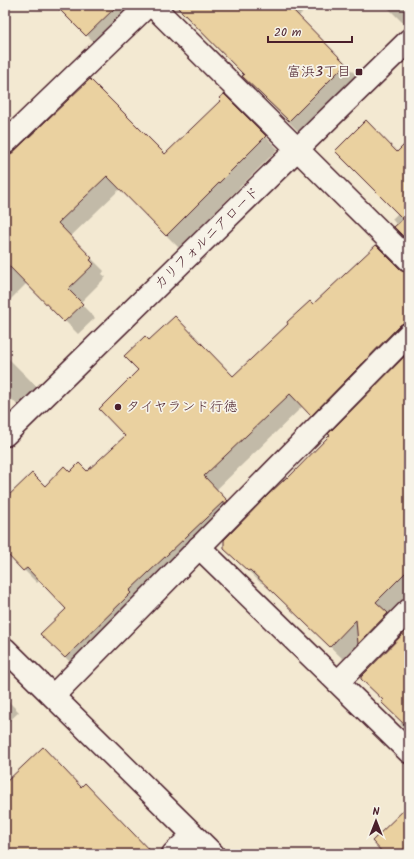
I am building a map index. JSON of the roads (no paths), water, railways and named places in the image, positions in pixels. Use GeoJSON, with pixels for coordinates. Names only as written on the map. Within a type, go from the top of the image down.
{"type":"FeatureCollection","features":[{"type":"Feature","properties":{"kind":"street"},"geometry":{"type":"LineString","coordinates":[[5,143],[148,5]]}},
{"type":"Feature","properties":{"kind":"street"},"geometry":{"type":"LineString","coordinates":[[152,5],[409,260]]}},
{"type":"Feature","properties":{"kind":"street","name":"カリフォルニアロード"},"geometry":{"type":"LineString","coordinates":[[5,435],[409,40]]}},
{"type":"Feature","properties":{"kind":"street"},"geometry":{"type":"LineString","coordinates":[[53,696],[409,334]]}},
{"type":"Feature","properties":{"kind":"street"},"geometry":{"type":"LineString","coordinates":[[199,547],[409,752]]}},
{"type":"Feature","properties":{"kind":"street"},"geometry":{"type":"LineString","coordinates":[[338,682],[409,610]]}},
{"type":"Feature","properties":{"kind":"street"},"geometry":{"type":"LineString","coordinates":[[5,649],[213,854]]}},
{"type":"Feature","properties":{"kind":"street"},"geometry":{"type":"LineString","coordinates":[[173,854],[193,835]]}},
{"type":"Feature","properties":{"kind":"place","name":"富浜3丁目"},"geometry":{"type":"Point","coordinates":[359,72]}},
{"type":"Feature","properties":{"kind":"place","name":"タイヤランド行徳"},"geometry":{"type":"Point","coordinates":[118,407]}}]}
